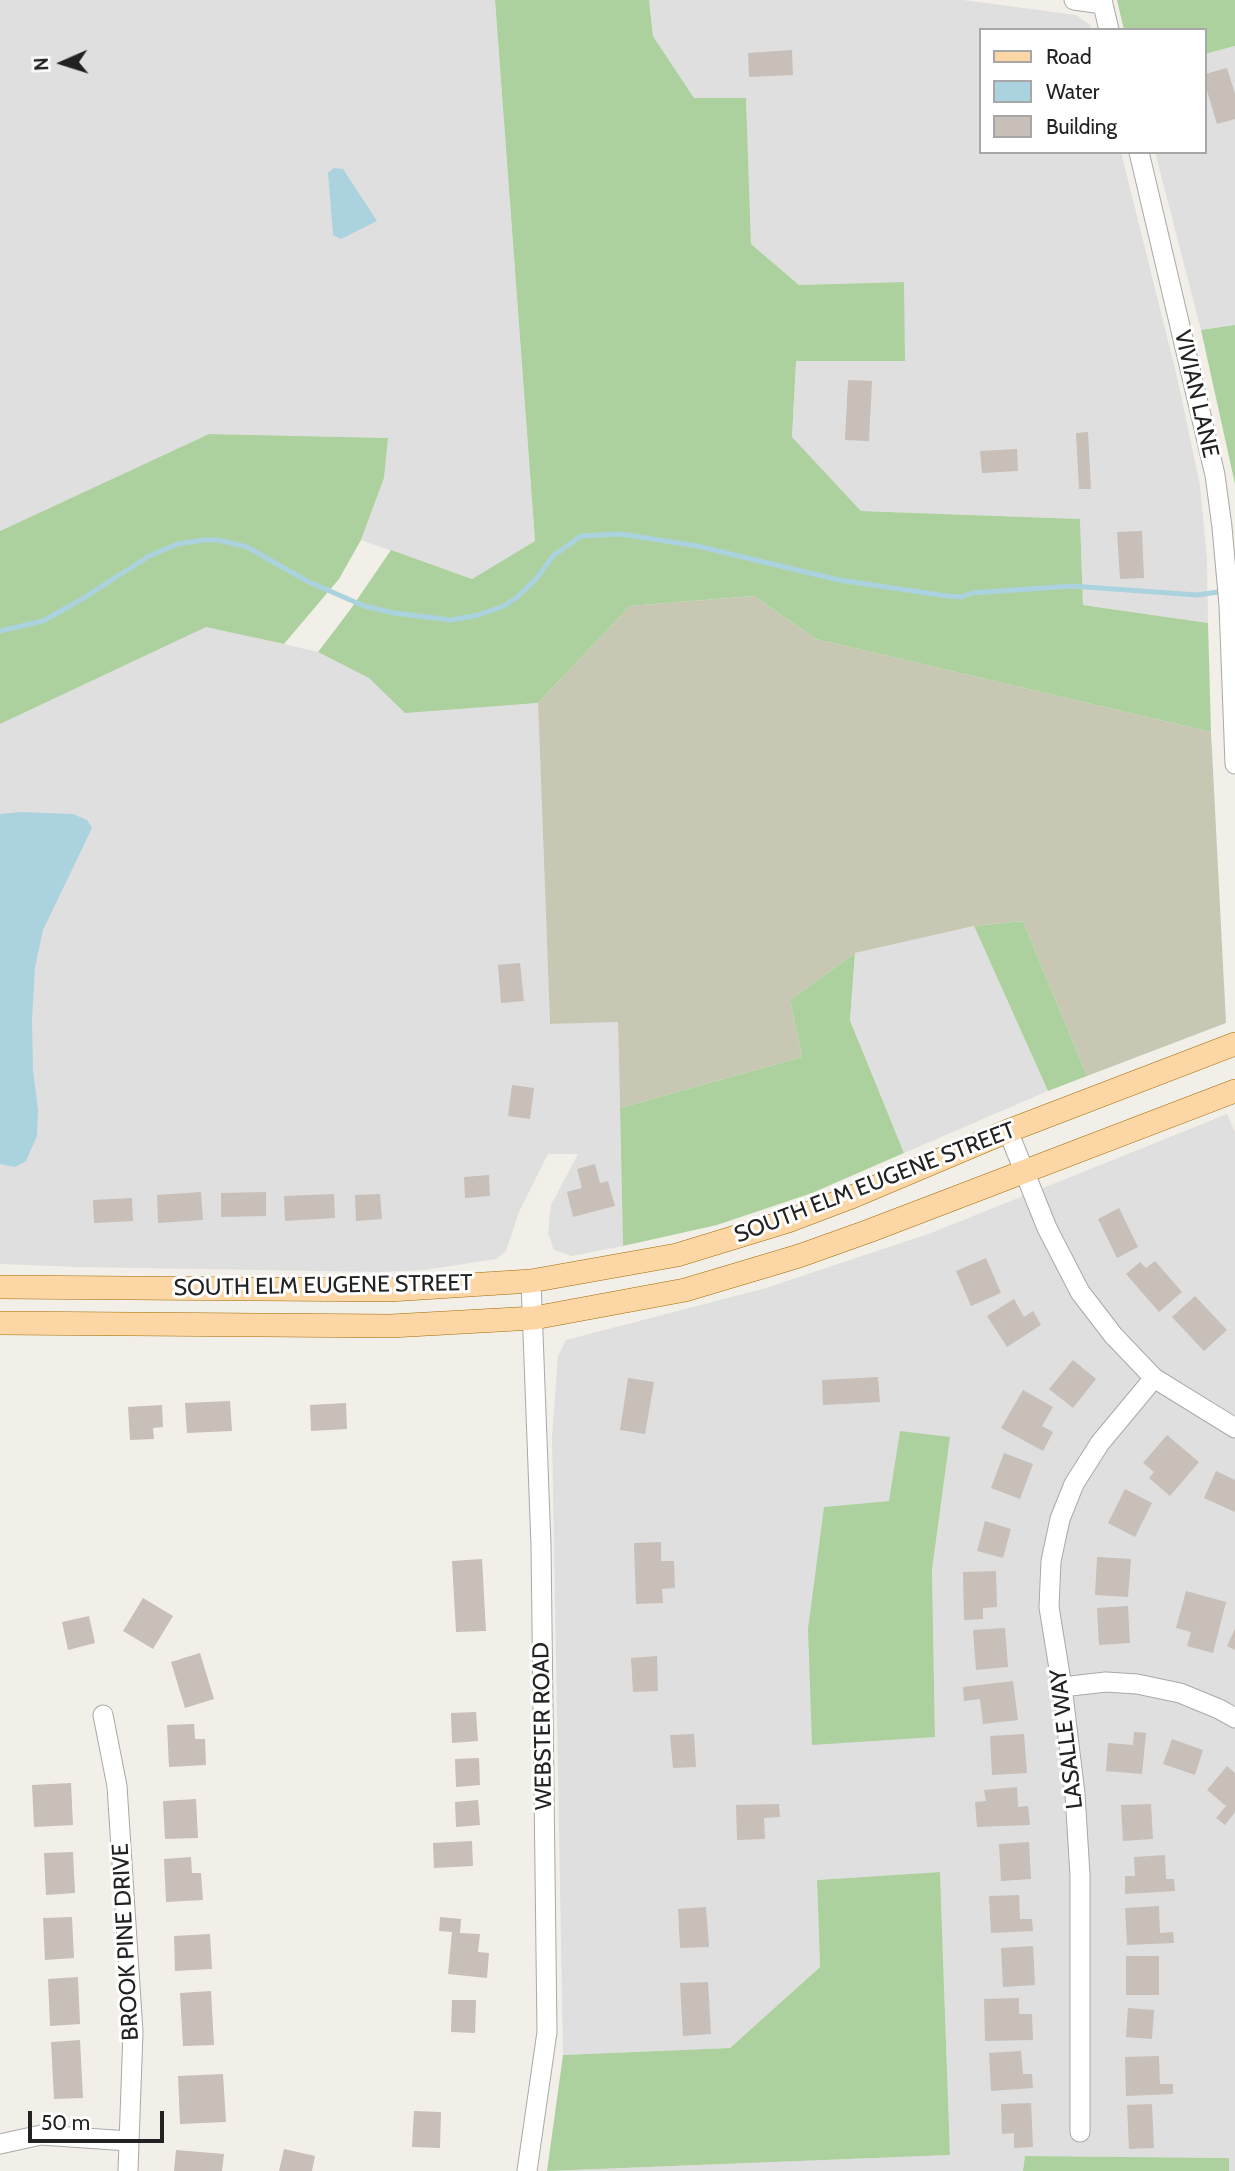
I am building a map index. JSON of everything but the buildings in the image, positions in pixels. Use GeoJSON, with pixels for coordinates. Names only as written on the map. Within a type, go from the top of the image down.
{"type":"FeatureCollection","features":[{"type":"Feature","properties":{"kind":"main road","name":"SOUTH ELM EUGENE STREET"},"geometry":{"type":"LineString","coordinates":[[0,1287],[390,1290],[531,1281],[677,1255],[788,1221],[1008,1131],[1235,1044]]}},
{"type":"Feature","properties":{"kind":"main road","name":"SOUTH ELM EUGENE STREET"},"geometry":{"type":"LineString","coordinates":[[0,1323],[391,1326],[534,1318],[685,1290],[799,1256],[1235,1091]]}},
{"type":"Feature","properties":{"kind":"street"},"geometry":{"type":"LineString","coordinates":[[1074,0],[1103,2],[1110,28]]}},
{"type":"Feature","properties":{"kind":"street","name":"VIVIAN LANE"},"geometry":{"type":"LineString","coordinates":[[1139,154],[1215,475],[1223,527],[1229,605],[1235,764]]}},
{"type":"Feature","properties":{"kind":"street"},"geometry":{"type":"LineString","coordinates":[[1008,1131],[1047,1228],[1080,1292],[1114,1335],[1154,1378],[1235,1429]]}},
{"type":"Feature","properties":{"kind":"street","name":"WEBSTER ROAD"},"geometry":{"type":"LineString","coordinates":[[527,2171],[547,2032],[541,1545],[531,1281]]}},
{"type":"Feature","properties":{"kind":"street","name":"LASALLE WAY"},"geometry":{"type":"LineString","coordinates":[[1080,2132],[1080,1875],[1075,1794],[1049,1607],[1051,1561],[1059,1520],[1074,1484],[1100,1443],[1154,1378]]}},
{"type":"Feature","properties":{"kind":"street"},"geometry":{"type":"LineString","coordinates":[[1062,1687],[1106,1682],[1137,1684],[1180,1693],[1235,1718]]}},
{"type":"Feature","properties":{"kind":"street","name":"BROOK PINE DRIVE"},"geometry":{"type":"LineString","coordinates":[[103,1715],[117,1786],[133,2032],[128,2171]]}},
{"type":"Feature","properties":{"kind":"street"},"geometry":{"type":"LineString","coordinates":[[0,2144],[41,2135],[129,2141]]}},
{"type":"Feature","properties":{"kind":"shaded area"},"geometry":{"type":"Polygon","coordinates":[[[0,0],[495,0],[535,541],[472,579],[361,540],[384,478],[387,438],[209,434],[0,531],[0,0]]]}},
{"type":"Feature","properties":{"kind":"shaded area"},"geometry":{"type":"Polygon","coordinates":[[[649,0],[963,0],[1076,15],[1090,25],[1091,28],[979,28],[979,154],[1121,154],[1177,377],[1200,485],[1207,559],[1208,623],[1083,605],[1080,519],[861,511],[792,437],[796,361],[904,282],[799,285],[751,244],[746,98],[694,98],[653,36],[649,0]]]}},
{"type":"Feature","properties":{"kind":"shaded area"},"geometry":{"type":"Polygon","coordinates":[[[1235,46],[1235,325],[1201,330],[1156,154],[1207,154],[1207,53],[1235,46]]]}},
{"type":"Feature","properties":{"kind":"shaded area"},"geometry":{"type":"Polygon","coordinates":[[[754,596],[816,639],[1211,732],[1226,1023],[1087,1076],[1023,921],[974,926],[855,953],[790,1000],[802,1057],[620,1108],[618,1022],[550,1024],[538,703],[630,606],[754,596]]]}},
{"type":"Feature","properties":{"kind":"shaded area"},"geometry":{"type":"Polygon","coordinates":[[[206,626],[318,652],[370,678],[405,712],[538,703],[550,1024],[618,1021],[623,1246],[572,1256],[554,1250],[548,1233],[551,1205],[578,1154],[548,1154],[519,1212],[506,1251],[496,1259],[425,1270],[380,1272],[0,1264],[0,724],[206,626]]]}},
{"type":"Feature","properties":{"kind":"shaded area"},"geometry":{"type":"Polygon","coordinates":[[[974,926],[1048,1091],[904,1153],[850,1019],[855,953],[974,926]]]}},
{"type":"Feature","properties":{"kind":"shaded area"},"geometry":{"type":"Polygon","coordinates":[[[1227,1114],[1235,1132],[1235,2171],[1229,2171],[1229,2158],[1025,2156],[1023,2171],[547,2171],[950,2155],[940,1872],[817,1880],[820,1967],[730,2048],[563,2055],[552,1437],[558,1356],[566,1340],[766,1288],[931,1233],[1227,1114]],[[950,1437],[889,1501],[824,1507],[935,1736],[932,1570],[950,1437]]]}},
{"type":"Feature","properties":{"kind":"green space"},"geometry":{"type":"Polygon","coordinates":[[[495,0],[649,0],[653,36],[694,98],[746,98],[751,244],[799,285],[904,282],[905,361],[796,361],[792,437],[861,511],[1080,519],[1083,605],[1208,623],[1211,732],[816,639],[754,596],[630,606],[538,703],[405,713],[369,678],[318,652],[391,550],[472,579],[535,541],[495,0]]]}},
{"type":"Feature","properties":{"kind":"green space"},"geometry":{"type":"Polygon","coordinates":[[[1117,0],[1235,0],[1235,46],[1207,53],[1207,28],[1124,28],[1117,0]]]}},
{"type":"Feature","properties":{"kind":"green space"},"geometry":{"type":"Polygon","coordinates":[[[1235,325],[1235,484],[1201,330],[1235,325]]]}},
{"type":"Feature","properties":{"kind":"green space"},"geometry":{"type":"Polygon","coordinates":[[[209,434],[388,438],[384,478],[361,540],[339,579],[284,644],[206,627],[0,724],[0,531],[209,434]]]}},
{"type":"Feature","properties":{"kind":"green space"},"geometry":{"type":"Polygon","coordinates":[[[1023,921],[1087,1076],[1048,1091],[974,926],[1023,921]]]}},
{"type":"Feature","properties":{"kind":"green space"},"geometry":{"type":"Polygon","coordinates":[[[855,953],[850,1020],[904,1153],[812,1193],[717,1225],[623,1246],[620,1108],[802,1057],[790,1000],[855,953]]]}},
{"type":"Feature","properties":{"kind":"green space"},"geometry":{"type":"Polygon","coordinates":[[[900,1431],[950,1437],[932,1570],[935,1737],[812,1745],[808,1629],[824,1507],[889,1501],[900,1431]]]}},
{"type":"Feature","properties":{"kind":"green space"},"geometry":{"type":"Polygon","coordinates":[[[940,1872],[950,2155],[547,2171],[563,2055],[730,2048],[820,1967],[817,1880],[940,1872]]]}},
{"type":"Feature","properties":{"kind":"green space"},"geometry":{"type":"Polygon","coordinates":[[[1025,2156],[1229,2158],[1229,2171],[1023,2171],[1025,2156]]]}},
{"type":"Feature","properties":{"kind":"water"},"geometry":{"type":"Polygon","coordinates":[[[334,168],[343,169],[377,221],[341,239],[333,235],[328,173],[334,168]]]}},
{"type":"Feature","properties":{"kind":"water"},"geometry":{"type":"Polygon","coordinates":[[[0,814],[73,814],[87,820],[92,828],[43,930],[35,967],[32,1019],[33,1070],[38,1110],[37,1136],[26,1161],[15,1167],[0,1164],[0,814]]]}},
{"type":"Feature","properties":{"kind":"waterway"},"geometry":{"type":"LineString","coordinates":[[0,631],[43,621],[149,556],[178,544],[203,540],[218,540],[247,547],[307,581],[364,606],[394,613],[451,620],[504,606],[536,579],[553,556],[581,536],[621,534],[697,546],[839,580],[947,596],[961,597],[972,593],[1072,586],[1197,595],[1225,591]]}}]}
